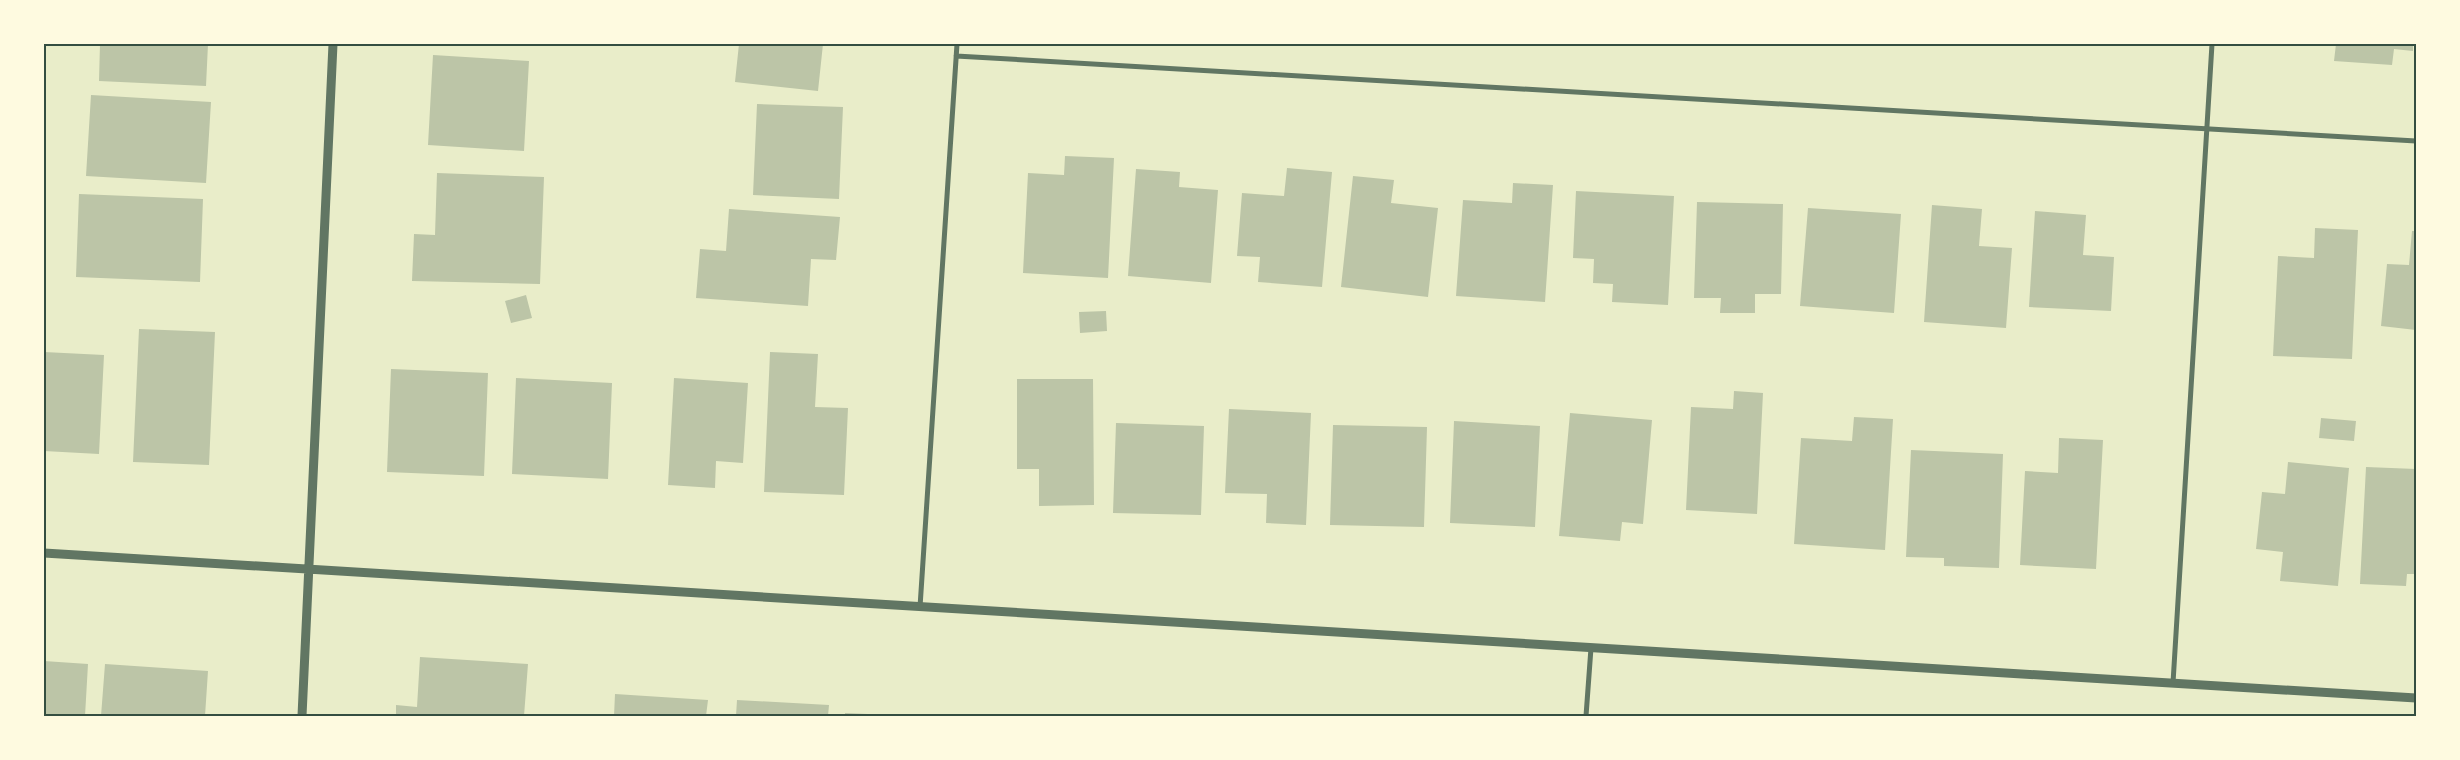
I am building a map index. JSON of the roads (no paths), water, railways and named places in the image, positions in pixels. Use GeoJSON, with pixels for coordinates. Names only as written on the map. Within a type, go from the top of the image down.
{"type":"FeatureCollection","features":[{"type":"Feature","properties":{"kind":"street"},"geometry":{"type":"LineString","coordinates":[[302,716],[333,44]]}},
{"type":"Feature","properties":{"kind":"street"},"geometry":{"type":"LineString","coordinates":[[920,607],[957,44]]}},
{"type":"Feature","properties":{"kind":"street"},"geometry":{"type":"LineString","coordinates":[[2173,683],[2212,44]]}},
{"type":"Feature","properties":{"kind":"street"},"geometry":{"type":"LineString","coordinates":[[956,56],[2416,142]]}},
{"type":"Feature","properties":{"kind":"street"},"geometry":{"type":"LineString","coordinates":[[44,553],[2416,698]]}},
{"type":"Feature","properties":{"kind":"street"},"geometry":{"type":"LineString","coordinates":[[1586,716],[1591,648]]}}]}
